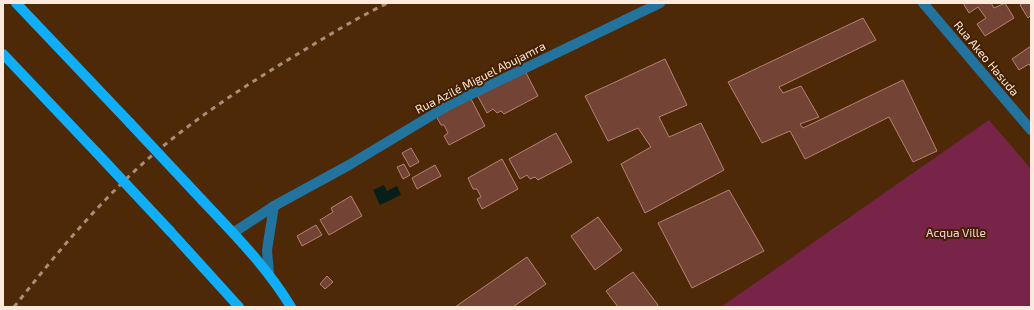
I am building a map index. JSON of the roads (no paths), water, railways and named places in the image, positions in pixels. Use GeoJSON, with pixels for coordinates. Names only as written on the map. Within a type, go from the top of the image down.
{"type":"FeatureCollection","features":[{"type":"Feature","properties":{"kind":"main road"},"geometry":{"type":"LineString","coordinates":[[16,3],[233,233],[269,274],[291,307]]}},
{"type":"Feature","properties":{"kind":"main road"},"geometry":{"type":"LineString","coordinates":[[3,54],[170,231],[239,307]]}},
{"type":"Feature","properties":{"kind":"street","name":"Rua Azilé Miguel Abujamra"},"geometry":{"type":"LineString","coordinates":[[233,233],[274,206],[349,165],[449,105],[660,3]]}},
{"type":"Feature","properties":{"kind":"street","name":"Rua Akeo Hasuda"},"geometry":{"type":"LineString","coordinates":[[922,3],[1031,130]]}},
{"type":"Feature","properties":{"kind":"street"},"geometry":{"type":"LineString","coordinates":[[269,274],[267,250],[274,206]]}},
{"type":"Feature","properties":{"kind":"water"},"geometry":{"type":"Polygon","coordinates":[[[384,185],[387,191],[397,186],[401,195],[380,205],[373,190],[384,185]]]}},
{"type":"Feature","properties":{"kind":"railway"},"geometry":{"type":"LineString","coordinates":[[14,307],[63,247],[101,204],[135,171],[176,135],[267,72],[351,22],[388,3]]}},
{"type":"Feature","properties":{"kind":"park label","name":"Acqua Ville"},"geometry":{"type":"Point","coordinates":[956,232]}}]}
